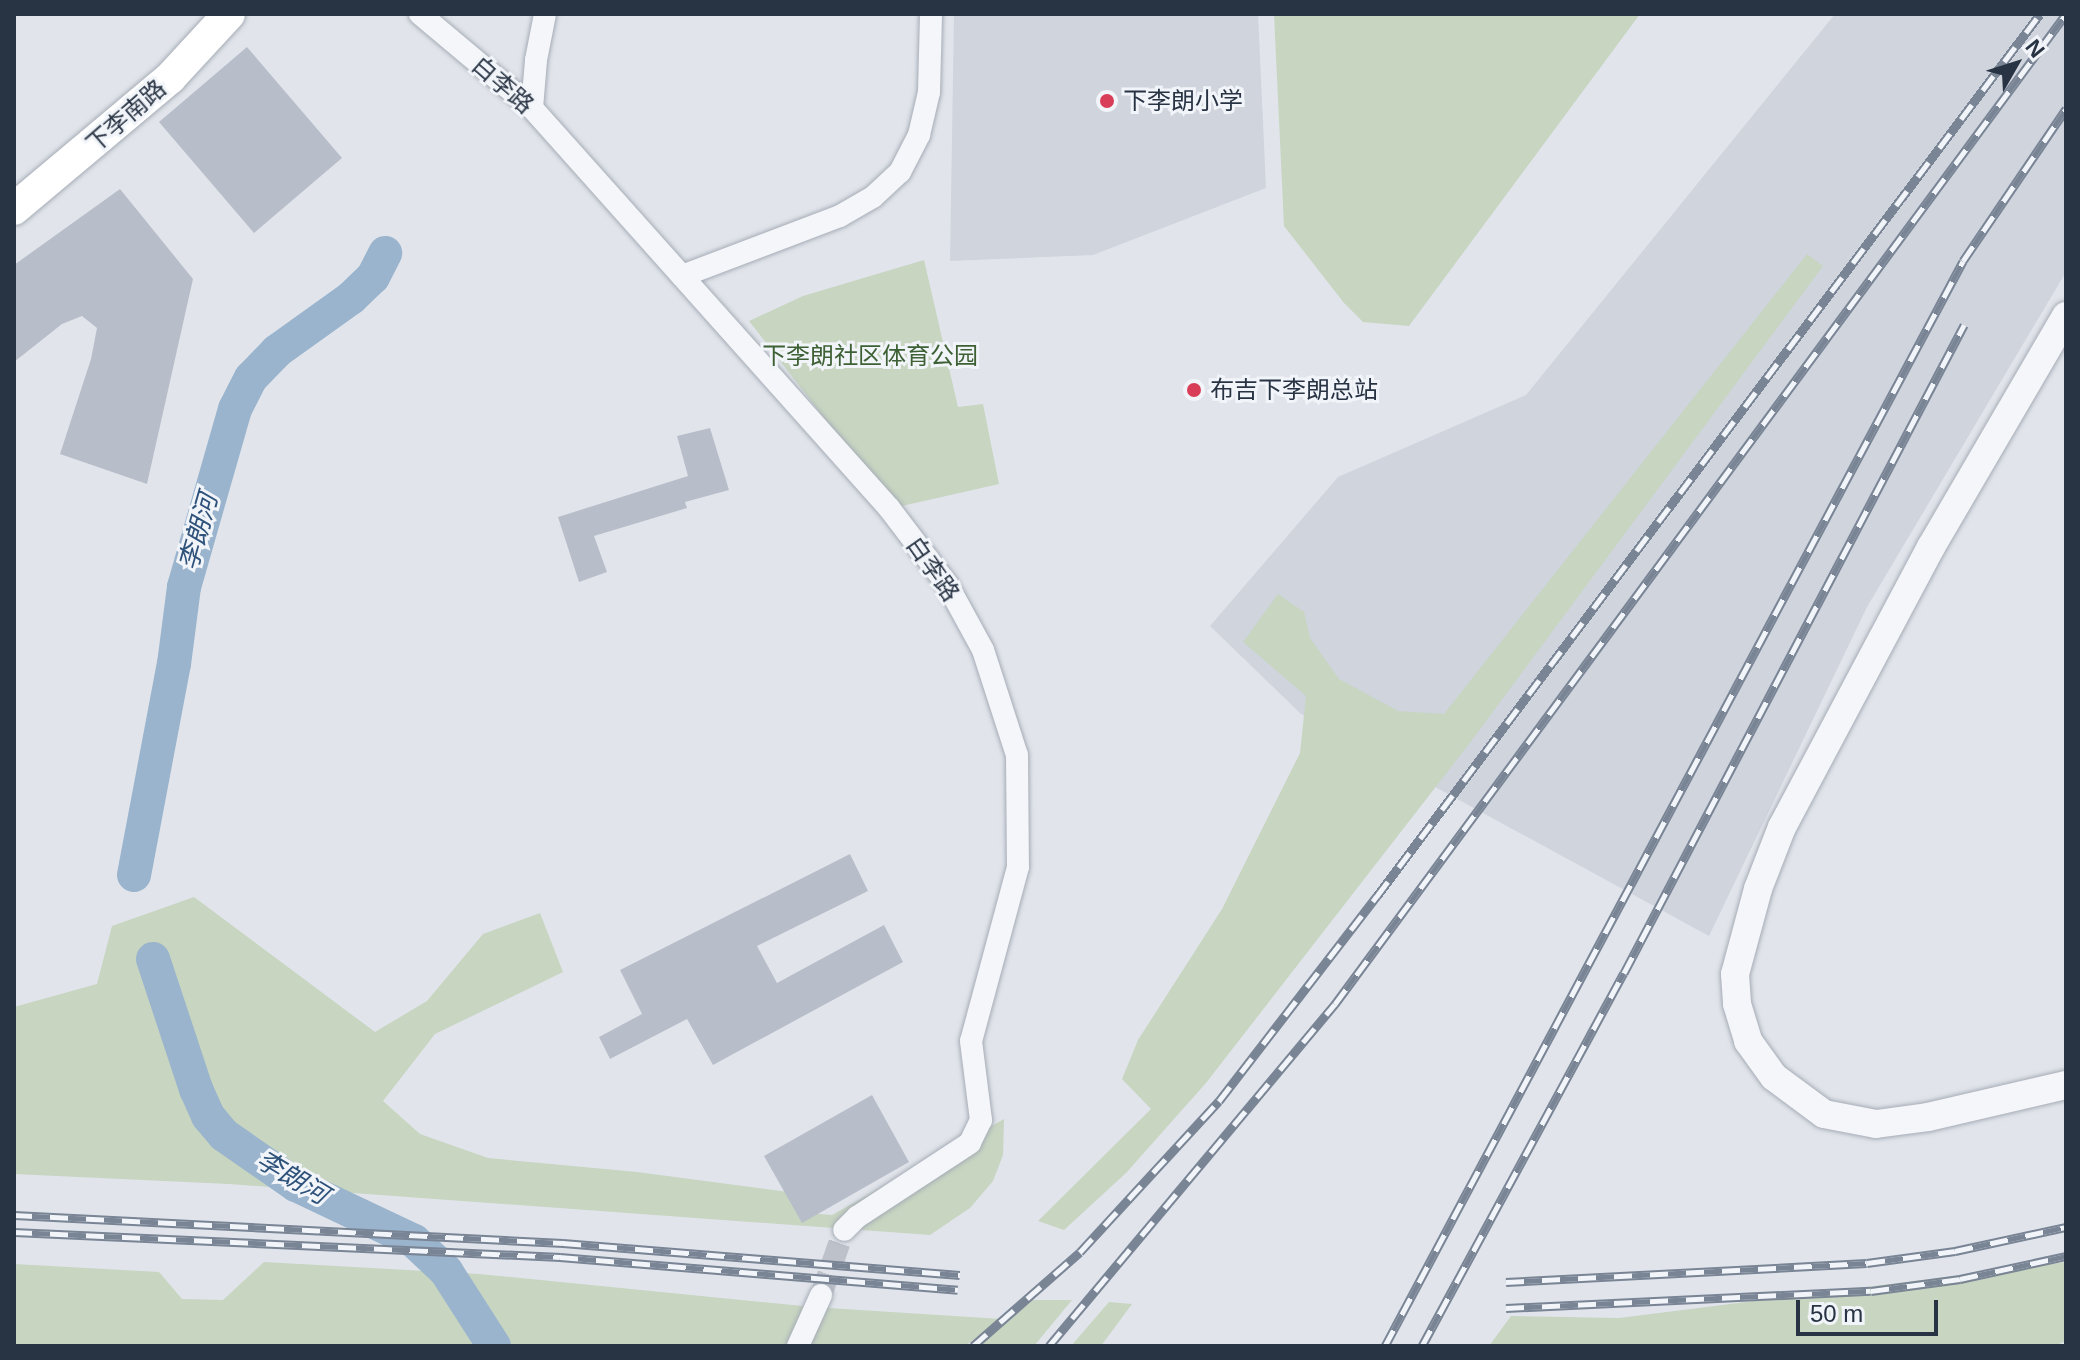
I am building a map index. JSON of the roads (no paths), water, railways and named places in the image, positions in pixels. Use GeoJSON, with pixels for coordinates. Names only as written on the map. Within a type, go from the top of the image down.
{"type":"FeatureCollection","features":[{"type":"Feature","properties":{"kind":"main road","name":"下李南路"},"geometry":{"type":"LineString","coordinates":[[14,209],[170,78],[229,14]]}},
{"type":"Feature","properties":{"kind":"street","name":"白李路"},"geometry":{"type":"LineString","coordinates":[[420,14],[532,108],[889,508],[947,584],[983,650],[1017,755],[1018,867],[971,1041],[981,1120],[970,1143],[857,1217],[844,1230]]}},
{"type":"Feature","properties":{"kind":"street"},"geometry":{"type":"LineString","coordinates":[[532,108],[536,60],[545,14]]}},
{"type":"Feature","properties":{"kind":"street"},"geometry":{"type":"LineString","coordinates":[[682,276],[840,216],[873,197],[900,172],[919,135],[929,92],[931,14]]}},
{"type":"Feature","properties":{"kind":"street"},"geometry":{"type":"LineString","coordinates":[[2066,316],[1931,547],[1782,827],[1758,889],[1735,974],[1737,1004],[1748,1041],[1774,1077],[1824,1114],[1876,1124],[1928,1117],[2066,1085]]}},
{"type":"Feature","properties":{"kind":"street"},"geometry":{"type":"LineString","coordinates":[[798,1346],[821,1295]]}},
{"type":"Feature","properties":{"kind":"waterway","name":"李朗河"},"geometry":{"type":"LineString","coordinates":[[134,875],[174,664],[184,587],[235,409],[251,378],[277,351],[351,298],[373,277],[385,253]]}},
{"type":"Feature","properties":{"kind":"waterway","name":"李朗河"},"geometry":{"type":"LineString","coordinates":[[153,959],[196,1089],[208,1116],[224,1135],[296,1185],[414,1241],[446,1271],[494,1346]]}},
{"type":"Feature","properties":{"kind":"tunnel"},"geometry":{"type":"LineString","coordinates":[[821,1295],[844,1230]]}},
{"type":"Feature","properties":{"kind":"railway"},"geometry":{"type":"LineString","coordinates":[[973,1346],[1080,1252],[1219,1101],[1377,896],[2040,14]]}},
{"type":"Feature","properties":{"kind":"railway"},"geometry":{"type":"LineString","coordinates":[[1049,1346],[1335,1004],[2066,14]]}},
{"type":"Feature","properties":{"kind":"railway"},"geometry":{"type":"LineString","coordinates":[[1385,1346],[1963,261],[2066,109]]}},
{"type":"Feature","properties":{"kind":"railway"},"geometry":{"type":"LineString","coordinates":[[1422,1346],[1624,973],[1964,325]]}},
{"type":"Feature","properties":{"kind":"railway"},"geometry":{"type":"LineString","coordinates":[[14,1215],[563,1243],[960,1275]]}},
{"type":"Feature","properties":{"kind":"railway"},"geometry":{"type":"LineString","coordinates":[[1506,1282],[1867,1263],[1955,1251],[2066,1227]]}},
{"type":"Feature","properties":{"kind":"railway"},"geometry":{"type":"LineString","coordinates":[[14,1232],[560,1257],[958,1290]]}},
{"type":"Feature","properties":{"kind":"railway"},"geometry":{"type":"LineString","coordinates":[[1506,1308],[1871,1291],[1960,1279],[2066,1256]]}},
{"type":"Feature","properties":{"kind":"place","name":"下李朗小学"},"geometry":{"type":"Point","coordinates":[1107,101]}},
{"type":"Feature","properties":{"kind":"place","name":"布吉下李朗总站"},"geometry":{"type":"Point","coordinates":[1194,390]}},
{"type":"Feature","properties":{"kind":"park label","name":"下李朗社区体育公园"},"geometry":{"type":"Point","coordinates":[870,356]}}]}
